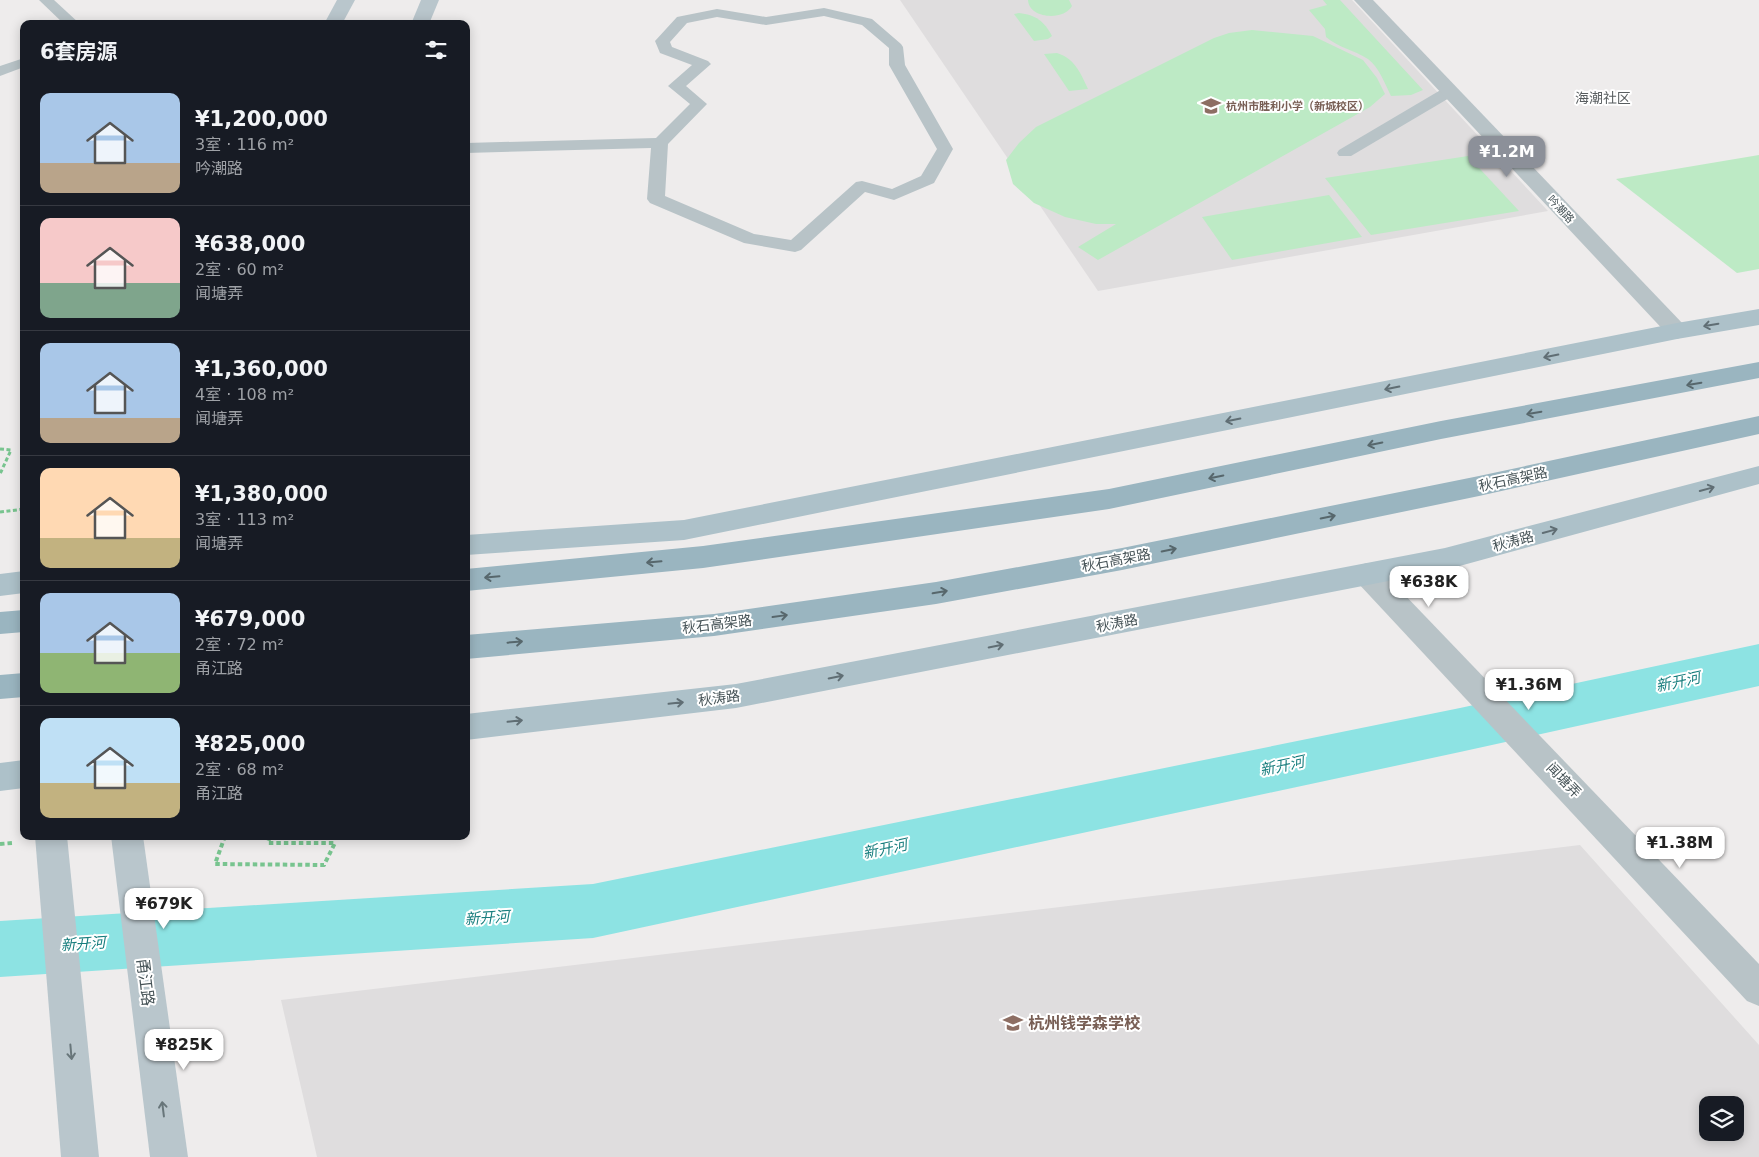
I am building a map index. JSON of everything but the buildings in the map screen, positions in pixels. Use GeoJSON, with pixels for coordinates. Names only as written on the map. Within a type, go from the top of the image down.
{"type":"FeatureCollection","features":[{"type":"Feature","properties":{"kind":"highway"},"geometry":{"type":"LineString","coordinates":[[470,580],[703,557],[1109,499],[1442,430],[1759,370]]}},
{"type":"Feature","properties":{"kind":"highway","name":"秋石高架路"},"geometry":{"type":"LineString","coordinates":[[470,647],[714,625],[936,593],[1122,559],[1479,486],[1759,425]]}},
{"type":"Feature","properties":{"kind":"highway"},"geometry":{"type":"LineString","coordinates":[[0,624],[20,622]]}},
{"type":"Feature","properties":{"kind":"highway"},"geometry":{"type":"LineString","coordinates":[[0,687],[20,685]]}},
{"type":"Feature","properties":{"kind":"main road"},"geometry":{"type":"LineString","coordinates":[[335,20],[346,0]]}},
{"type":"Feature","properties":{"kind":"main road"},"geometry":{"type":"LineString","coordinates":[[422,20],[430,0]]}},
{"type":"Feature","properties":{"kind":"main road"},"geometry":{"type":"LineString","coordinates":[[470,545],[684,530],[1677,331],[1759,317]]}},
{"type":"Feature","properties":{"kind":"main road","name":"秋涛路"},"geometry":{"type":"LineString","coordinates":[[470,727],[736,696],[1445,559],[1759,476]]}},
{"type":"Feature","properties":{"kind":"main road"},"geometry":{"type":"LineString","coordinates":[[0,585],[20,582]]}},
{"type":"Feature","properties":{"kind":"main road"},"geometry":{"type":"LineString","coordinates":[[0,777],[20,774]]}},
{"type":"Feature","properties":{"kind":"main road"},"geometry":{"type":"LineString","coordinates":[[51,840],[80,1157]]}},
{"type":"Feature","properties":{"kind":"main road","name":"甬江路"},"geometry":{"type":"LineString","coordinates":[[128,840],[169,1157]]}},
{"type":"Feature","properties":{"kind":"street","name":"吟潮路"},"geometry":{"type":"LineString","coordinates":[[1363,0],[1677,331]]}},
{"type":"Feature","properties":{"kind":"street","name":"闻塘弄"},"geometry":{"type":"LineString","coordinates":[[1366,574],[1566,782],[1759,989]]}},
{"type":"Feature","properties":{"kind":"lane"},"geometry":{"type":"LineString","coordinates":[[46,0],[68,20]]}},
{"type":"Feature","properties":{"kind":"lane"},"geometry":{"type":"LineString","coordinates":[[470,148],[660,143],[699,104],[676,86],[704,64],[665,50],[662,40],[682,20],[717,13],[766,21],[824,12],[866,22],[896,47],[897,65],[945,149],[928,179],[894,195],[862,186],[795,246],[750,240],[656,199],[660,143]]}},
{"type":"Feature","properties":{"kind":"lane"},"geometry":{"type":"LineString","coordinates":[[0,71],[20,64]]}},
{"type":"Feature","properties":{"kind":"lane"},"geometry":{"type":"LineString","coordinates":[[1346,153],[1450,91]]}},
{"type":"Feature","properties":{"kind":"path"},"geometry":{"type":"LineString","coordinates":[[0,449],[11,450],[0,474]]}},
{"type":"Feature","properties":{"kind":"path"},"geometry":{"type":"LineString","coordinates":[[0,512],[20,510]]}},
{"type":"Feature","properties":{"kind":"path"},"geometry":{"type":"LineString","coordinates":[[224,840],[215,864],[324,865],[335,843],[268,843],[269,840]]}},
{"type":"Feature","properties":{"kind":"shaded area","name":"杭州市胜利小学（新城校区）"},"geometry":{"type":"Polygon","coordinates":[[[900,0],[1352,0],[1548,211],[1098,291],[900,0]]]}},
{"type":"Feature","properties":{"kind":"shaded area","name":"杭州钱学森学校"},"geometry":{"type":"Polygon","coordinates":[[[1580,845],[1759,1045],[1759,1157],[317,1157],[281,1000],[1580,845]]]}},
{"type":"Feature","properties":{"kind":"green space"},"geometry":{"type":"Polygon","coordinates":[[[1028,0],[1069,0],[1072,6],[1062,14],[1047,16],[1034,11],[1028,0]]]}},
{"type":"Feature","properties":{"kind":"green space"},"geometry":{"type":"Polygon","coordinates":[[[1323,0],[1340,0],[1423,90],[1411,95],[1391,96],[1372,62],[1326,37],[1325,29],[1309,10],[1327,5],[1323,0]]]}},
{"type":"Feature","properties":{"kind":"green space"},"geometry":{"type":"Polygon","coordinates":[[[1014,14],[1030,15],[1039,20],[1046,26],[1052,36],[1048,39],[1034,41],[1014,14]]]}},
{"type":"Feature","properties":{"kind":"green space"},"geometry":{"type":"Polygon","coordinates":[[[1252,30],[1313,36],[1363,60],[1377,78],[1385,94],[1370,107],[1098,260],[1078,247],[1116,224],[1096,224],[1065,217],[1034,203],[1013,184],[1006,160],[1019,143],[1036,127],[1214,38],[1229,33],[1252,30]]]}},
{"type":"Feature","properties":{"kind":"green space"},"geometry":{"type":"Polygon","coordinates":[[[1057,53],[1073,63],[1088,89],[1069,91],[1044,54],[1057,53]]]}},
{"type":"Feature","properties":{"kind":"green space"},"geometry":{"type":"Polygon","coordinates":[[[1759,155],[1759,269],[1737,273],[1616,179],[1759,155]]]}},
{"type":"Feature","properties":{"kind":"green space"},"geometry":{"type":"Polygon","coordinates":[[[1468,156],[1519,211],[1371,235],[1325,178],[1468,156]]]}},
{"type":"Feature","properties":{"kind":"green space"},"geometry":{"type":"Polygon","coordinates":[[[1329,195],[1362,237],[1232,260],[1202,217],[1329,195]]]}},
{"type":"Feature","properties":{"kind":"waterway","name":"新开河"},"geometry":{"type":"LineString","coordinates":[[0,949],[593,911],[1460,730],[1759,665]]}},
{"type":"Feature","properties":{"kind":"place","name":"杭州市胜利小学（新城校区）"},"geometry":{"type":"Point","coordinates":[1211,106]}},
{"type":"Feature","properties":{"kind":"place","name":"杭州钱学森学校"},"geometry":{"type":"Point","coordinates":[1013,1023]}},
{"type":"Feature","properties":{"kind":"district","name":"海潮社区"},"geometry":{"type":"Point","coordinates":[1603,98]}}]}
